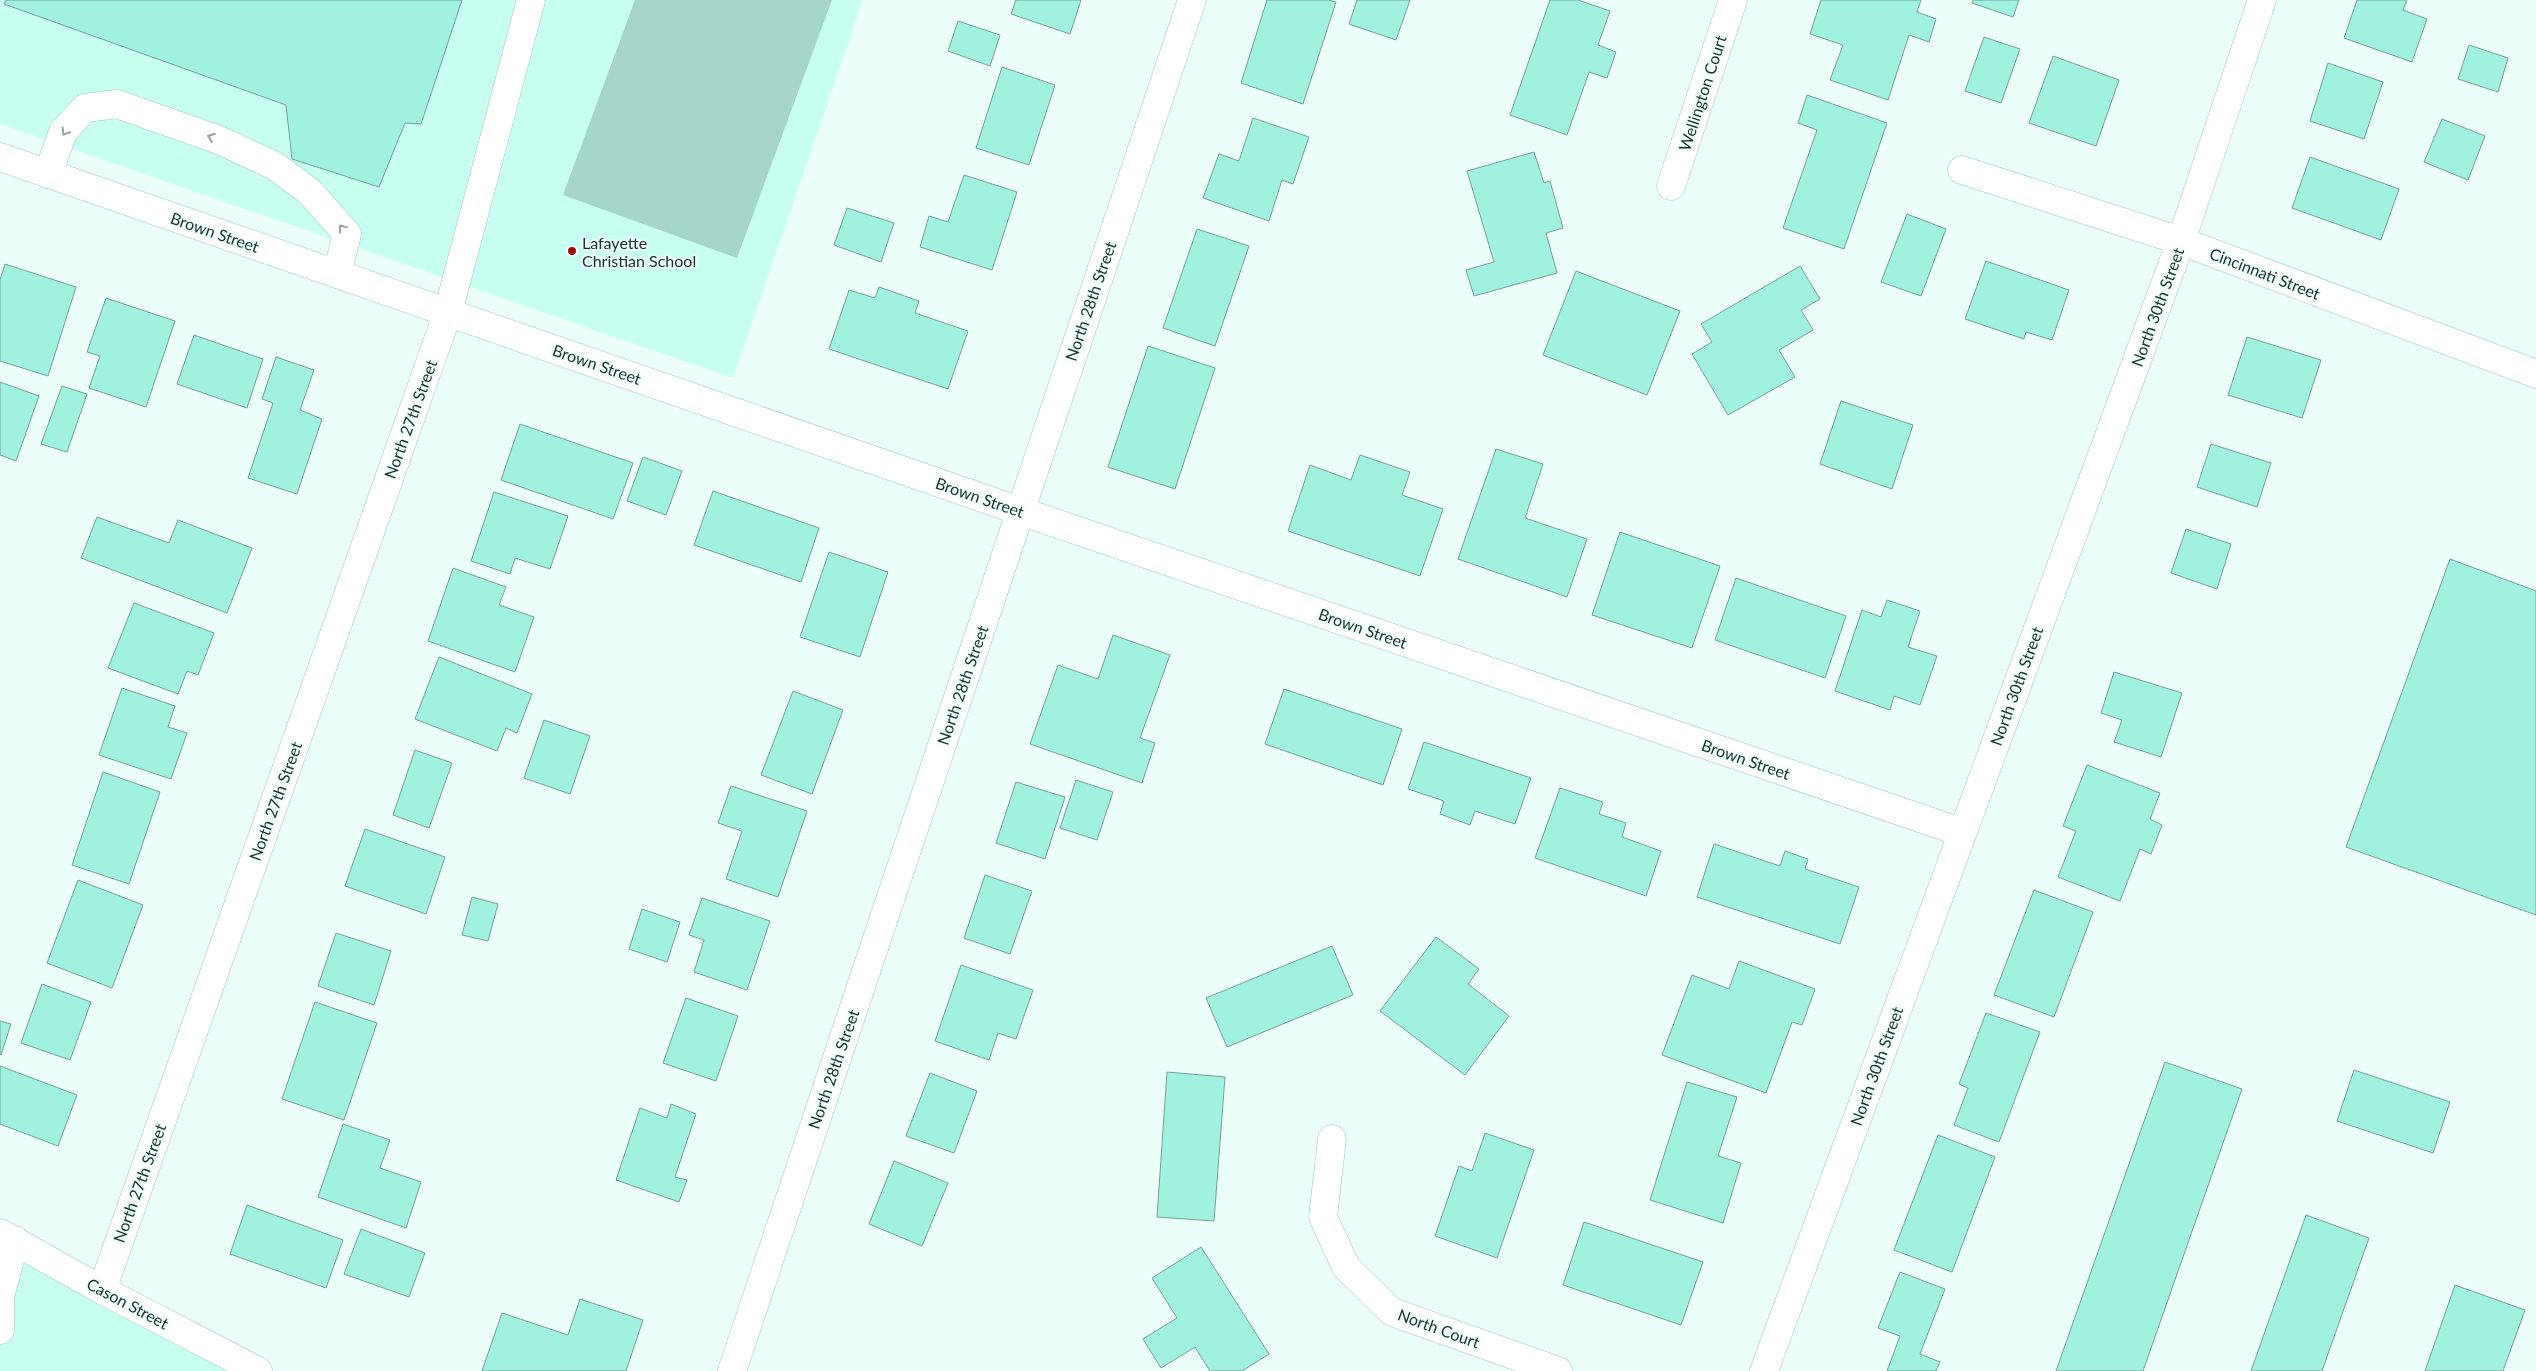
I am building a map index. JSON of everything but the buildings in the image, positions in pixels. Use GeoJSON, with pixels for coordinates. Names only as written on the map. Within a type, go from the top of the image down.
{"type":"FeatureCollection","features":[{"type":"Feature","properties":{"kind":"street","name":"North 27th Street"},"geometry":{"type":"LineString","coordinates":[[102,1290],[448,312],[531,0]]}},
{"type":"Feature","properties":{"kind":"street","name":"North 28th Street"},"geometry":{"type":"LineString","coordinates":[[732,1371],[1192,0]]}},
{"type":"Feature","properties":{"kind":"street","name":"Wellington Court"},"geometry":{"type":"LineString","coordinates":[[1671,186],[1732,0]]}},
{"type":"Feature","properties":{"kind":"street","name":"North 30th Street"},"geometry":{"type":"LineString","coordinates":[[1764,1371],[2181,241],[2262,0]]}},
{"type":"Feature","properties":{"kind":"street"},"geometry":{"type":"LineString","coordinates":[[48,174],[63,132],[85,108],[117,104],[219,140],[275,166],[310,192],[347,234],[338,274]]}},
{"type":"Feature","properties":{"kind":"street","name":"Brown Street"},"geometry":{"type":"LineString","coordinates":[[0,158],[1020,511],[1962,832]]}},
{"type":"Feature","properties":{"kind":"street","name":"Cincinnati Street"},"geometry":{"type":"LineString","coordinates":[[1962,170],[2181,241],[2536,374]]}},
{"type":"Feature","properties":{"kind":"street","name":"North Court"},"geometry":{"type":"LineString","coordinates":[[1332,1139],[1323,1217],[1346,1267],[1392,1312],[1558,1371]]}},
{"type":"Feature","properties":{"kind":"street"},"geometry":{"type":"LineString","coordinates":[[0,1330],[0,1297],[7,1236]]}},
{"type":"Feature","properties":{"kind":"street","name":"Cason Street"},"geometry":{"type":"LineString","coordinates":[[7,1236],[102,1290],[258,1371]]}},
{"type":"Feature","properties":{"kind":"shaded area","name":"Lafayette Christian School"},"geometry":{"type":"Polygon","coordinates":[[[0,0],[863,0],[733,378],[0,124],[0,0]]]}},
{"type":"Feature","properties":{"kind":"shaded area"},"geometry":{"type":"Polygon","coordinates":[[[635,0],[832,0],[737,258],[563,195],[635,0]]]}},
{"type":"Feature","properties":{"kind":"shaded area"},"geometry":{"type":"Polygon","coordinates":[[[0,1233],[258,1371],[0,1371],[0,1233]]]}},
{"type":"Feature","properties":{"kind":"place","name":"Lafayette Christian School"},"geometry":{"type":"Point","coordinates":[572,251]}}]}
